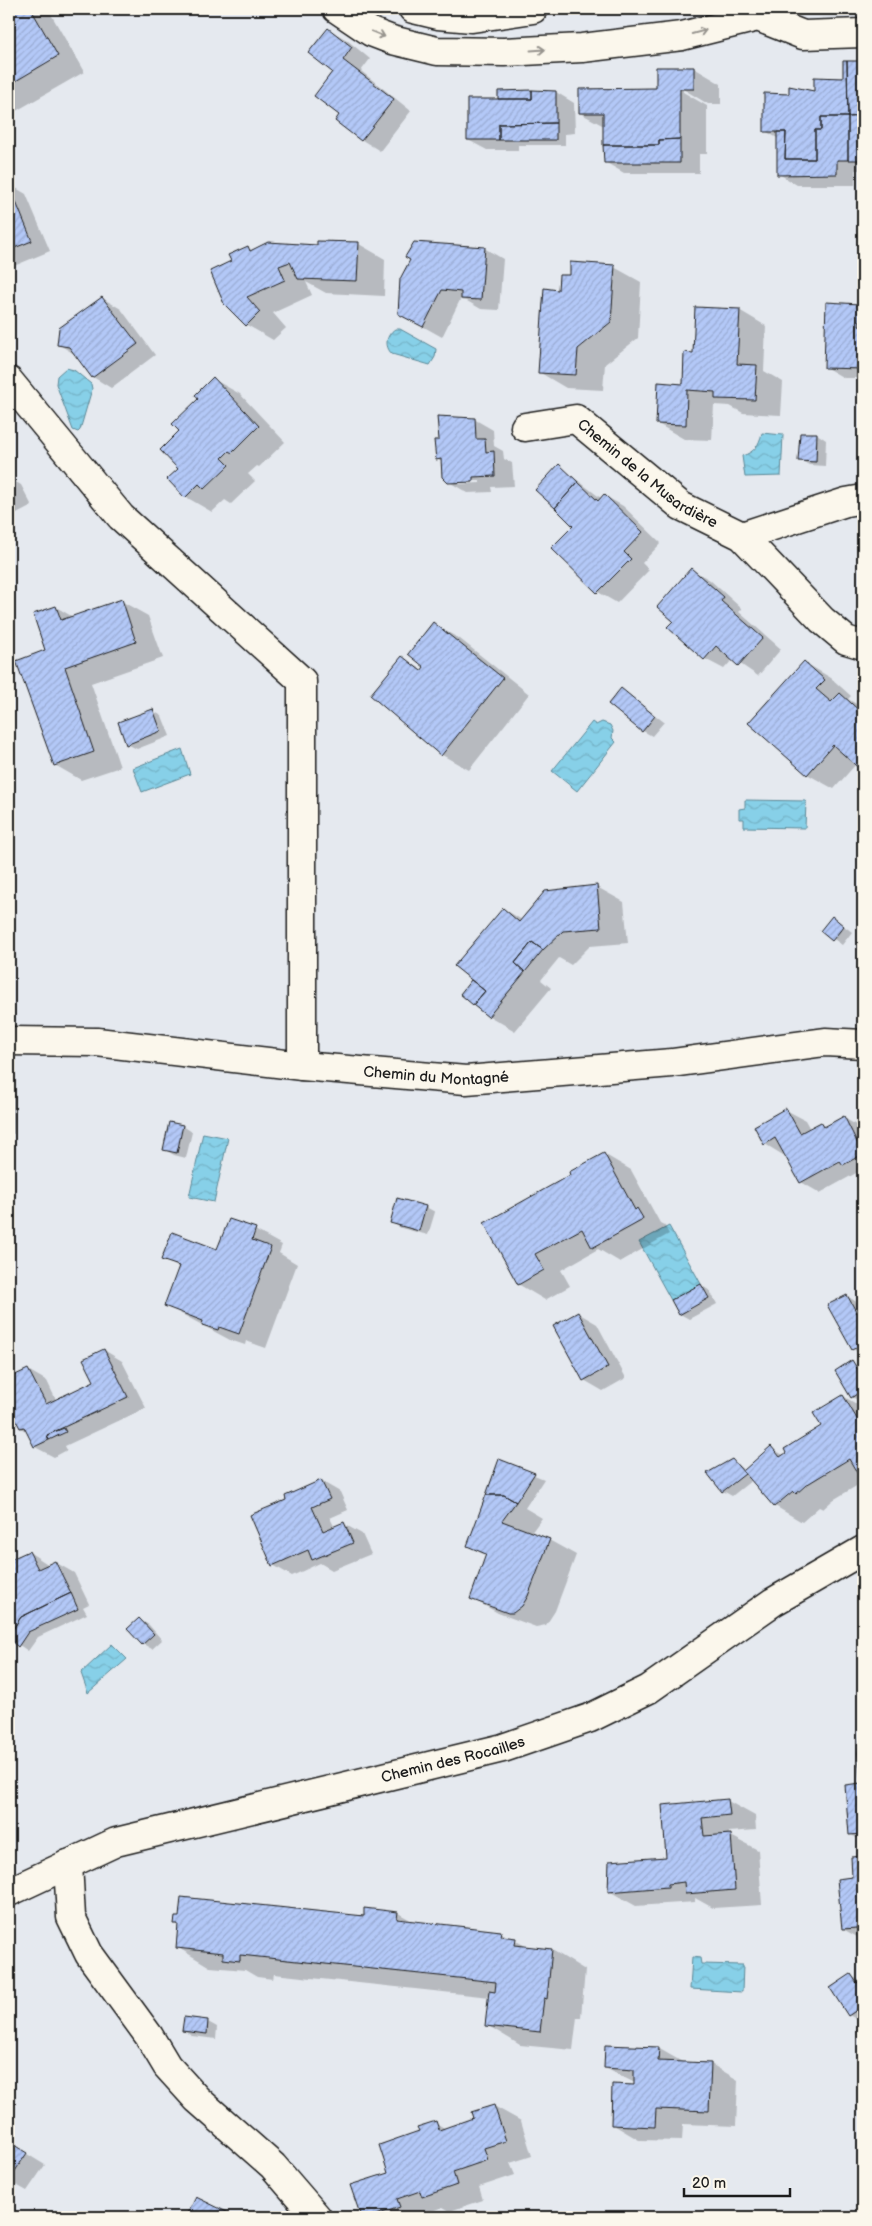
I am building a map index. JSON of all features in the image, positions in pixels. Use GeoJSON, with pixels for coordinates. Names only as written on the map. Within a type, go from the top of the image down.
{"type":"FeatureCollection","features":[{"type":"Feature","properties":{"kind":"street"},"geometry":{"type":"LineString","coordinates":[[337,9],[371,32],[392,40],[437,51],[456,52],[504,52],[582,48],[682,36],[784,9]]}},
{"type":"Feature","properties":{"kind":"street"},"geometry":{"type":"LineString","coordinates":[[413,9],[438,15],[472,18],[533,9]]}},
{"type":"Feature","properties":{"kind":"street"},"geometry":{"type":"LineString","coordinates":[[731,9],[758,17],[804,35],[863,33]]}},
{"type":"Feature","properties":{"kind":"street"},"geometry":{"type":"LineString","coordinates":[[9,381],[121,518],[302,681],[302,1066]]}},
{"type":"Feature","properties":{"kind":"street","name":"Chemin de la Musardière"},"geometry":{"type":"LineString","coordinates":[[525,427],[576,419],[681,506],[742,536],[822,620],[846,640],[863,645]]}},
{"type":"Feature","properties":{"kind":"street"},"geometry":{"type":"LineString","coordinates":[[742,536],[846,502],[863,499]]}},
{"type":"Feature","properties":{"kind":"street","name":"Chemin du Montagné"},"geometry":{"type":"LineString","coordinates":[[9,1041],[97,1042],[302,1066],[466,1080],[672,1063],[825,1042],[863,1044]]}},
{"type":"Feature","properties":{"kind":"street","name":"Chemin des Rocailles"},"geometry":{"type":"LineString","coordinates":[[9,1892],[116,1842],[503,1748],[590,1718],[648,1689],[773,1602],[863,1550]]}},
{"type":"Feature","properties":{"kind":"street"},"geometry":{"type":"LineString","coordinates":[[68,1864],[71,1917],[89,1954],[148,2036],[167,2066],[197,2099],[273,2166],[317,2217]]}},
{"type":"Feature","properties":{"kind":"water"},"geometry":{"type":"Polygon","coordinates":[[[395,329],[400,329],[436,349],[435,357],[430,365],[392,354],[389,351],[388,337],[395,329]]]}},
{"type":"Feature","properties":{"kind":"water"},"geometry":{"type":"Polygon","coordinates":[[[66,368],[74,370],[91,384],[92,389],[78,432],[73,430],[56,384],[57,376],[66,368]]]}},
{"type":"Feature","properties":{"kind":"water"},"geometry":{"type":"Polygon","coordinates":[[[762,433],[783,435],[781,476],[745,477],[742,456],[756,448],[762,433]]]}},
{"type":"Feature","properties":{"kind":"water"},"geometry":{"type":"Polygon","coordinates":[[[592,722],[596,725],[602,722],[610,725],[613,731],[612,738],[616,742],[577,791],[552,771],[592,722]]]}},
{"type":"Feature","properties":{"kind":"water"},"geometry":{"type":"Polygon","coordinates":[[[182,749],[190,774],[142,792],[133,768],[182,749]]]}},
{"type":"Feature","properties":{"kind":"water"},"geometry":{"type":"Polygon","coordinates":[[[745,800],[806,801],[805,828],[744,827],[744,819],[739,819],[739,809],[745,808],[745,800]]]}},
{"type":"Feature","properties":{"kind":"water"},"geometry":{"type":"Polygon","coordinates":[[[203,1133],[228,1138],[214,1202],[189,1197],[203,1133]]]}},
{"type":"Feature","properties":{"kind":"water"},"geometry":{"type":"Polygon","coordinates":[[[669,1226],[701,1284],[671,1300],[639,1242],[669,1226]]]}},
{"type":"Feature","properties":{"kind":"water"},"geometry":{"type":"Polygon","coordinates":[[[112,1644],[127,1659],[88,1693],[81,1673],[112,1644]]]}},
{"type":"Feature","properties":{"kind":"water"},"geometry":{"type":"Polygon","coordinates":[[[692,1957],[700,1958],[701,1964],[743,1965],[742,1992],[690,1989],[692,1957]]]}},
{"type":"Feature","properties":{"kind":"building"},"geometry":{"type":"Polygon","coordinates":[[[9,9],[31,9],[58,56],[9,85],[9,41],[12,39],[9,34],[9,9]]]}},
{"type":"Feature","properties":{"kind":"building"},"geometry":{"type":"Polygon","coordinates":[[[328,28],[352,47],[343,60],[394,99],[361,141],[335,121],[339,115],[314,96],[332,72],[308,53],[328,28]]]}},
{"type":"Feature","properties":{"kind":"building"},"geometry":{"type":"Polygon","coordinates":[[[843,61],[847,61],[848,117],[821,117],[821,130],[815,130],[815,159],[785,159],[786,132],[764,132],[764,93],[789,94],[789,86],[814,91],[814,77],[843,78],[843,61]]]}},
{"type":"Feature","properties":{"kind":"building"},"geometry":{"type":"Polygon","coordinates":[[[847,61],[863,61],[863,116],[848,117],[847,61]]]}},
{"type":"Feature","properties":{"kind":"building"},"geometry":{"type":"Polygon","coordinates":[[[656,67],[694,67],[694,89],[680,89],[680,139],[659,140],[659,145],[603,145],[603,113],[579,113],[579,89],[656,88],[656,67]]]}},
{"type":"Feature","properties":{"kind":"building"},"geometry":{"type":"Polygon","coordinates":[[[532,90],[532,99],[498,99],[498,91],[532,90]]]}},
{"type":"Feature","properties":{"kind":"building"},"geometry":{"type":"Polygon","coordinates":[[[532,90],[556,91],[556,123],[499,124],[499,140],[467,140],[467,99],[532,99],[532,90]]]}},
{"type":"Feature","properties":{"kind":"building"},"geometry":{"type":"Polygon","coordinates":[[[863,116],[863,160],[848,160],[848,117],[863,116]]]}},
{"type":"Feature","properties":{"kind":"building"},"geometry":{"type":"Polygon","coordinates":[[[821,117],[848,117],[848,160],[837,160],[837,174],[777,175],[777,132],[786,132],[785,159],[815,159],[815,130],[821,130],[821,117]]]}},
{"type":"Feature","properties":{"kind":"building"},"geometry":{"type":"Polygon","coordinates":[[[556,123],[556,140],[499,140],[499,124],[556,123]]]}},
{"type":"Feature","properties":{"kind":"building"},"geometry":{"type":"Polygon","coordinates":[[[680,139],[680,163],[604,163],[603,145],[659,145],[659,140],[680,139]]]}},
{"type":"Feature","properties":{"kind":"building"},"geometry":{"type":"Polygon","coordinates":[[[9,185],[32,241],[9,250],[9,185]]]}},
{"type":"Feature","properties":{"kind":"building"},"geometry":{"type":"Polygon","coordinates":[[[317,241],[359,242],[357,281],[298,279],[290,262],[279,266],[285,280],[247,297],[260,312],[246,326],[224,304],[210,271],[231,261],[228,255],[248,246],[250,251],[268,242],[317,245],[317,241]]]}},
{"type":"Feature","properties":{"kind":"building"},"geometry":{"type":"Polygon","coordinates":[[[414,242],[485,247],[481,300],[461,299],[461,292],[442,290],[423,327],[398,314],[400,279],[410,260],[405,257],[414,242]]]}},
{"type":"Feature","properties":{"kind":"building"},"geometry":{"type":"Polygon","coordinates":[[[570,262],[615,265],[611,322],[578,349],[576,375],[538,373],[544,288],[558,290],[559,275],[570,275],[570,262]]]}},
{"type":"Feature","properties":{"kind":"building"},"geometry":{"type":"Polygon","coordinates":[[[102,297],[138,344],[92,378],[69,347],[57,345],[59,328],[102,297]]]}},
{"type":"Feature","properties":{"kind":"building"},"geometry":{"type":"Polygon","coordinates":[[[826,302],[860,304],[859,326],[863,327],[863,369],[824,368],[826,302]]]}},
{"type":"Feature","properties":{"kind":"building"},"geometry":{"type":"Polygon","coordinates":[[[695,307],[740,309],[737,364],[757,365],[755,400],[715,399],[715,392],[687,390],[686,425],[656,424],[658,382],[683,384],[684,352],[693,353],[695,307]]]}},
{"type":"Feature","properties":{"kind":"building"},"geometry":{"type":"Polygon","coordinates":[[[213,377],[259,426],[232,453],[229,451],[222,458],[229,465],[204,489],[199,484],[185,498],[167,479],[178,469],[160,450],[179,431],[172,424],[198,399],[195,395],[213,377]]]}},
{"type":"Feature","properties":{"kind":"building"},"geometry":{"type":"Polygon","coordinates":[[[437,416],[475,418],[476,439],[485,439],[486,452],[494,451],[495,476],[473,477],[473,482],[448,483],[442,477],[441,459],[436,460],[434,440],[439,440],[437,416]]]}},
{"type":"Feature","properties":{"kind":"building"},"geometry":{"type":"Polygon","coordinates":[[[800,433],[817,433],[816,462],[798,461],[800,433]]]}},
{"type":"Feature","properties":{"kind":"building"},"geometry":{"type":"Polygon","coordinates":[[[559,464],[578,482],[555,508],[535,490],[559,464]]]}},
{"type":"Feature","properties":{"kind":"building"},"geometry":{"type":"Polygon","coordinates":[[[578,482],[598,501],[604,494],[643,532],[624,552],[631,559],[597,593],[551,548],[573,526],[555,508],[578,482]]]}},
{"type":"Feature","properties":{"kind":"building"},"geometry":{"type":"Polygon","coordinates":[[[691,568],[724,597],[721,601],[763,638],[738,666],[716,646],[704,660],[667,627],[673,621],[657,607],[691,568]]]}},
{"type":"Feature","properties":{"kind":"building"},"geometry":{"type":"Polygon","coordinates":[[[122,599],[136,642],[65,667],[94,752],[54,766],[16,661],[45,650],[33,614],[56,606],[61,620],[122,599]]]}},
{"type":"Feature","properties":{"kind":"building"},"geometry":{"type":"Polygon","coordinates":[[[433,622],[503,678],[441,756],[370,695],[402,656],[421,671],[424,667],[408,654],[433,622]]]}},
{"type":"Feature","properties":{"kind":"building"},"geometry":{"type":"Polygon","coordinates":[[[804,661],[825,680],[816,689],[831,702],[840,693],[863,714],[863,772],[833,745],[807,775],[748,723],[804,661]]]}},
{"type":"Feature","properties":{"kind":"building"},"geometry":{"type":"Polygon","coordinates":[[[621,688],[655,716],[642,732],[608,704],[621,688]]]}},
{"type":"Feature","properties":{"kind":"building"},"geometry":{"type":"Polygon","coordinates":[[[153,709],[161,731],[126,745],[118,722],[153,709]]]}},
{"type":"Feature","properties":{"kind":"building"},"geometry":{"type":"Polygon","coordinates":[[[597,885],[601,928],[563,931],[543,950],[532,942],[515,963],[525,972],[488,1017],[473,1005],[485,991],[454,966],[503,908],[519,922],[545,891],[597,885]]]}},
{"type":"Feature","properties":{"kind":"building"},"geometry":{"type":"Polygon","coordinates":[[[832,916],[844,926],[832,941],[820,931],[832,916]]]}},
{"type":"Feature","properties":{"kind":"building"},"geometry":{"type":"Polygon","coordinates":[[[532,942],[543,950],[525,972],[515,963],[532,942]]]}},
{"type":"Feature","properties":{"kind":"building"},"geometry":{"type":"Polygon","coordinates":[[[471,980],[485,991],[473,1005],[460,994],[471,980]]]}},
{"type":"Feature","properties":{"kind":"building"},"geometry":{"type":"Polygon","coordinates":[[[786,1108],[800,1133],[821,1122],[824,1127],[844,1116],[863,1154],[843,1165],[840,1161],[800,1183],[775,1138],[764,1145],[754,1126],[786,1108]]]}},
{"type":"Feature","properties":{"kind":"building"},"geometry":{"type":"Polygon","coordinates":[[[169,1122],[183,1125],[177,1153],[163,1150],[169,1122]]]}},
{"type":"Feature","properties":{"kind":"building"},"geometry":{"type":"Polygon","coordinates":[[[604,1153],[635,1210],[637,1208],[643,1218],[641,1221],[592,1248],[582,1229],[535,1254],[544,1270],[518,1285],[484,1223],[570,1175],[569,1172],[604,1153]]]}},
{"type":"Feature","properties":{"kind":"building"},"geometry":{"type":"Polygon","coordinates":[[[397,1198],[426,1206],[419,1231],[390,1223],[397,1198]]]}},
{"type":"Feature","properties":{"kind":"building"},"geometry":{"type":"Polygon","coordinates":[[[229,1219],[256,1228],[252,1240],[271,1247],[239,1334],[219,1327],[218,1330],[202,1325],[203,1321],[164,1306],[179,1266],[161,1260],[172,1232],[217,1249],[229,1219]]]}},
{"type":"Feature","properties":{"kind":"building"},"geometry":{"type":"Polygon","coordinates":[[[701,1284],[709,1298],[679,1315],[671,1300],[701,1284]]]}},
{"type":"Feature","properties":{"kind":"building"},"geometry":{"type":"Polygon","coordinates":[[[847,1295],[857,1313],[863,1309],[863,1343],[852,1350],[827,1305],[847,1295]]]}},
{"type":"Feature","properties":{"kind":"building"},"geometry":{"type":"Polygon","coordinates":[[[578,1312],[608,1367],[583,1381],[553,1326],[578,1312]]]}},
{"type":"Feature","properties":{"kind":"building"},"geometry":{"type":"Polygon","coordinates":[[[104,1349],[128,1397],[47,1435],[49,1440],[34,1447],[24,1427],[20,1428],[9,1407],[9,1378],[28,1369],[46,1404],[94,1381],[83,1359],[104,1349]]]}},
{"type":"Feature","properties":{"kind":"building"},"geometry":{"type":"Polygon","coordinates":[[[852,1360],[863,1378],[863,1390],[851,1398],[835,1371],[852,1360]]]}},
{"type":"Feature","properties":{"kind":"building"},"geometry":{"type":"Polygon","coordinates":[[[843,1395],[863,1429],[863,1474],[859,1476],[849,1459],[806,1485],[796,1494],[793,1491],[774,1507],[743,1471],[771,1446],[780,1457],[786,1453],[784,1449],[821,1426],[813,1413],[843,1395]]]}},
{"type":"Feature","properties":{"kind":"building"},"geometry":{"type":"Polygon","coordinates":[[[64,1428],[66,1432],[49,1440],[47,1435],[64,1428]]]}},
{"type":"Feature","properties":{"kind":"building"},"geometry":{"type":"Polygon","coordinates":[[[499,1459],[535,1473],[516,1502],[504,1495],[486,1495],[499,1459]]]}},
{"type":"Feature","properties":{"kind":"building"},"geometry":{"type":"Polygon","coordinates":[[[732,1459],[745,1474],[722,1492],[707,1473],[732,1459]]]}},
{"type":"Feature","properties":{"kind":"building"},"geometry":{"type":"Polygon","coordinates":[[[321,1480],[330,1499],[312,1507],[323,1531],[344,1522],[353,1543],[312,1560],[308,1550],[272,1566],[250,1515],[286,1500],[285,1496],[321,1480]]]}},
{"type":"Feature","properties":{"kind":"building"},"geometry":{"type":"Polygon","coordinates":[[[486,1495],[504,1495],[516,1502],[502,1521],[550,1539],[528,1596],[522,1606],[513,1613],[508,1613],[470,1599],[486,1554],[467,1546],[486,1495]]]}},
{"type":"Feature","properties":{"kind":"building"},"geometry":{"type":"Polygon","coordinates":[[[29,1551],[38,1569],[55,1561],[71,1593],[21,1617],[9,1635],[9,1596],[11,1595],[9,1590],[9,1560],[29,1551]]]}},
{"type":"Feature","properties":{"kind":"building"},"geometry":{"type":"Polygon","coordinates":[[[71,1593],[78,1609],[28,1632],[18,1647],[9,1639],[9,1635],[21,1617],[71,1593]]]}},
{"type":"Feature","properties":{"kind":"building"},"geometry":{"type":"Polygon","coordinates":[[[139,1618],[154,1634],[142,1645],[127,1629],[139,1618]]]}},
{"type":"Feature","properties":{"kind":"building"},"geometry":{"type":"Polygon","coordinates":[[[863,1720],[863,1834],[849,1835],[845,1785],[861,1783],[858,1753],[863,1720]]]}},
{"type":"Feature","properties":{"kind":"building"},"geometry":{"type":"Polygon","coordinates":[[[728,1799],[730,1815],[702,1818],[704,1836],[731,1834],[735,1890],[685,1894],[684,1882],[668,1884],[668,1887],[608,1892],[609,1861],[666,1857],[662,1805],[728,1799]]]}},
{"type":"Feature","properties":{"kind":"building"},"geometry":{"type":"Polygon","coordinates":[[[863,1856],[863,1950],[859,1950],[857,1928],[842,1929],[837,1879],[852,1877],[851,1857],[863,1856]]]}},
{"type":"Feature","properties":{"kind":"building"},"geometry":{"type":"Polygon","coordinates":[[[181,1897],[364,1916],[364,1908],[398,1912],[397,1919],[501,1931],[500,1936],[516,1938],[515,1945],[552,1949],[547,1999],[544,1998],[540,2032],[485,2026],[489,1991],[495,1992],[496,1982],[240,1955],[240,1961],[223,1959],[223,1953],[176,1948],[178,1924],[174,1924],[175,1917],[179,1917],[181,1897]]]}},
{"type":"Feature","properties":{"kind":"building"},"geometry":{"type":"Polygon","coordinates":[[[851,1974],[857,1983],[863,1979],[863,2006],[848,2016],[830,1988],[851,1974]]]}},
{"type":"Feature","properties":{"kind":"building"},"geometry":{"type":"Polygon","coordinates":[[[184,2017],[208,2020],[207,2034],[182,2031],[184,2017]]]}},
{"type":"Feature","properties":{"kind":"building"},"geometry":{"type":"Polygon","coordinates":[[[605,2045],[659,2047],[658,2061],[711,2063],[709,2111],[656,2109],[655,2127],[611,2125],[612,2084],[634,2085],[634,2070],[604,2068],[605,2045]]]}},
{"type":"Feature","properties":{"kind":"building"},"geometry":{"type":"Polygon","coordinates":[[[494,2105],[506,2141],[484,2148],[488,2160],[453,2172],[457,2185],[422,2197],[420,2191],[397,2199],[400,2207],[370,2217],[361,2217],[350,2185],[388,2173],[379,2145],[419,2131],[417,2127],[436,2121],[439,2130],[473,2118],[471,2112],[494,2105]]]}},
{"type":"Feature","properties":{"kind":"building"},"geometry":{"type":"Polygon","coordinates":[[[9,2142],[27,2153],[9,2180],[9,2142]]]}},
{"type":"Feature","properties":{"kind":"building"},"geometry":{"type":"Polygon","coordinates":[[[196,2197],[229,2213],[228,2217],[186,2217],[196,2197]]]}}]}
